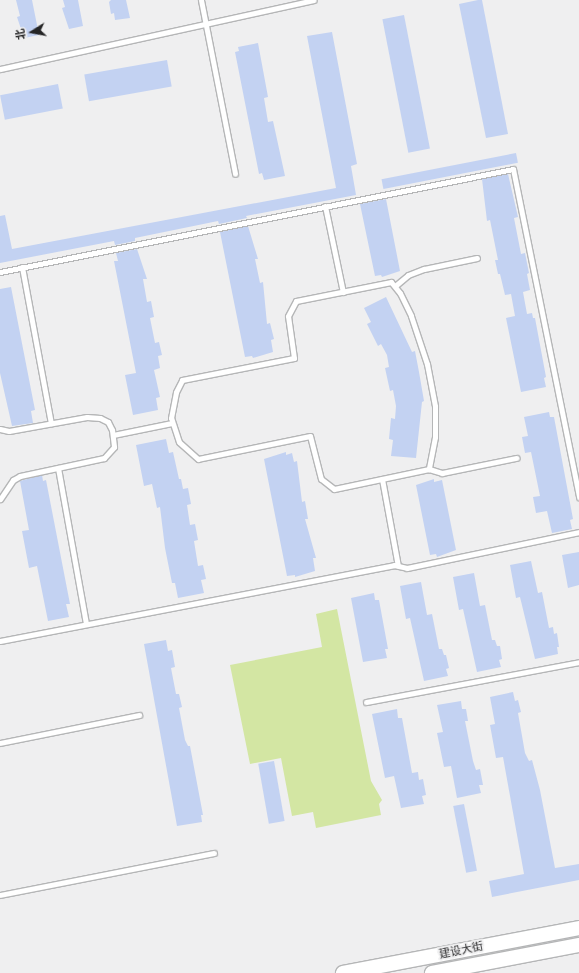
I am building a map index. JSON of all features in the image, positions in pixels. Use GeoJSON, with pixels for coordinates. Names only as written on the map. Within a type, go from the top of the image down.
{"type":"FeatureCollection","features":[{"type":"Feature","properties":{"kind":"main road","name":"建设大街"},"geometry":{"type":"LineString","coordinates":[[343,973],[579,928]]}},
{"type":"Feature","properties":{"kind":"main road","name":"建设大街"},"geometry":{"type":"LineString","coordinates":[[432,973],[462,970],[579,945]]}},
{"type":"Feature","properties":{"kind":"lane"},"geometry":{"type":"LineString","coordinates":[[201,0],[235,174]]}},
{"type":"Feature","properties":{"kind":"lane"},"geometry":{"type":"LineString","coordinates":[[0,69],[314,0]]}},
{"type":"Feature","properties":{"kind":"lane"},"geometry":{"type":"LineString","coordinates":[[0,272],[513,169],[579,498]]}},
{"type":"Feature","properties":{"kind":"lane"},"geometry":{"type":"LineString","coordinates":[[325,206],[343,292]]}},
{"type":"Feature","properties":{"kind":"lane"},"geometry":{"type":"LineString","coordinates":[[395,286],[408,275],[424,269],[477,258]]}},
{"type":"Feature","properties":{"kind":"lane"},"geometry":{"type":"LineString","coordinates":[[22,268],[51,423]]}},
{"type":"Feature","properties":{"kind":"lane"},"geometry":{"type":"LineString","coordinates":[[429,469],[434,437],[433,392],[422,343],[411,316],[395,286],[391,282],[296,301],[288,316],[294,358],[182,380],[173,403],[172,423],[179,442],[198,459],[310,436],[321,480],[334,489],[429,469],[442,474],[516,458]]}},
{"type":"Feature","properties":{"kind":"lane"},"geometry":{"type":"LineString","coordinates":[[0,429],[9,431],[87,417],[100,418],[108,422],[113,435],[112,452],[104,458],[20,476],[13,480],[0,499]]}},
{"type":"Feature","properties":{"kind":"lane"},"geometry":{"type":"LineString","coordinates":[[113,435],[172,423]]}},
{"type":"Feature","properties":{"kind":"lane"},"geometry":{"type":"LineString","coordinates":[[58,468],[86,624]]}},
{"type":"Feature","properties":{"kind":"lane"},"geometry":{"type":"LineString","coordinates":[[382,479],[398,566]]}},
{"type":"Feature","properties":{"kind":"lane"},"geometry":{"type":"LineString","coordinates":[[0,641],[398,566],[408,568],[579,532]]}},
{"type":"Feature","properties":{"kind":"lane"},"geometry":{"type":"LineString","coordinates":[[366,702],[579,662]]}},
{"type":"Feature","properties":{"kind":"lane"},"geometry":{"type":"LineString","coordinates":[[0,743],[139,715]]}},
{"type":"Feature","properties":{"kind":"lane"},"geometry":{"type":"LineString","coordinates":[[0,895],[214,853]]}},
{"type":"Feature","properties":{"kind":"green space"},"geometry":{"type":"Polygon","coordinates":[[[337,609],[371,781],[382,800],[379,804],[381,815],[316,828],[313,812],[292,816],[281,758],[250,764],[230,665],[322,647],[316,614],[337,609]]]}},
{"type":"Feature","properties":{"kind":"building"},"geometry":{"type":"Polygon","coordinates":[[[16,0],[32,0],[39,35],[24,38],[17,17],[20,16],[16,0]]]}},
{"type":"Feature","properties":{"kind":"building"},"geometry":{"type":"Polygon","coordinates":[[[63,0],[78,0],[83,26],[69,29],[62,8],[65,7],[63,0]]]}},
{"type":"Feature","properties":{"kind":"building"},"geometry":{"type":"Polygon","coordinates":[[[111,0],[126,0],[130,18],[115,20],[114,13],[111,14],[109,2],[111,0]]]}},
{"type":"Feature","properties":{"kind":"building"},"geometry":{"type":"Polygon","coordinates":[[[482,0],[508,134],[486,138],[459,4],[482,0]]]}},
{"type":"Feature","properties":{"kind":"building"},"geometry":{"type":"Polygon","coordinates":[[[404,15],[430,149],[408,153],[382,19],[404,15]]]}},
{"type":"Feature","properties":{"kind":"building"},"geometry":{"type":"Polygon","coordinates":[[[332,32],[357,164],[351,166],[356,195],[246,216],[247,218],[219,224],[218,221],[135,238],[135,241],[115,245],[114,241],[0,263],[0,216],[5,215],[12,249],[336,188],[307,36],[332,32]]]}},
{"type":"Feature","properties":{"kind":"building"},"geometry":{"type":"Polygon","coordinates":[[[258,43],[268,97],[264,98],[268,122],[273,121],[285,176],[264,180],[262,173],[259,174],[235,52],[239,51],[238,47],[258,43]]]}},
{"type":"Feature","properties":{"kind":"building"},"geometry":{"type":"Polygon","coordinates":[[[167,60],[172,87],[89,101],[84,75],[167,60]]]}},
{"type":"Feature","properties":{"kind":"building"},"geometry":{"type":"Polygon","coordinates":[[[58,84],[63,109],[5,120],[0,95],[58,84]]]}},
{"type":"Feature","properties":{"kind":"building"},"geometry":{"type":"Polygon","coordinates":[[[516,153],[518,163],[383,189],[382,179],[516,153]]]}},
{"type":"Feature","properties":{"kind":"building"},"geometry":{"type":"Polygon","coordinates":[[[508,174],[518,217],[514,218],[521,254],[525,253],[529,273],[527,274],[530,290],[523,292],[527,314],[532,313],[533,318],[535,318],[546,377],[544,378],[546,387],[521,392],[506,318],[515,316],[511,294],[505,295],[500,274],[498,274],[495,260],[498,260],[490,220],[487,221],[482,179],[508,174]]]}},
{"type":"Feature","properties":{"kind":"building"},"geometry":{"type":"Polygon","coordinates":[[[386,199],[400,271],[382,277],[381,275],[375,276],[360,204],[386,199]]]}},
{"type":"Feature","properties":{"kind":"building"},"geometry":{"type":"Polygon","coordinates":[[[248,226],[258,259],[255,259],[260,283],[263,282],[267,324],[270,323],[274,339],[271,340],[273,352],[253,358],[252,356],[245,357],[220,232],[248,226]]]}},
{"type":"Feature","properties":{"kind":"building"},"geometry":{"type":"Polygon","coordinates":[[[137,249],[147,279],[143,279],[147,302],[151,301],[154,317],[150,318],[155,343],[159,342],[162,355],[158,356],[160,368],[154,370],[160,397],[156,398],[158,410],[133,415],[125,375],[136,373],[114,261],[118,261],[116,253],[137,249]]]}},
{"type":"Feature","properties":{"kind":"building"},"geometry":{"type":"Polygon","coordinates":[[[11,287],[35,410],[31,411],[33,423],[12,426],[0,373],[0,289],[11,287]]]}},
{"type":"Feature","properties":{"kind":"building"},"geometry":{"type":"Polygon","coordinates":[[[386,297],[412,352],[415,351],[419,372],[424,401],[422,402],[416,458],[391,456],[393,440],[389,439],[391,418],[395,419],[396,406],[393,390],[390,391],[385,368],[389,367],[387,355],[381,344],[378,346],[367,324],[371,322],[364,308],[386,297]]]}},
{"type":"Feature","properties":{"kind":"building"},"geometry":{"type":"Polygon","coordinates":[[[549,412],[550,417],[554,417],[573,519],[570,520],[572,529],[552,533],[547,511],[536,513],[533,497],[540,496],[531,452],[525,453],[522,437],[528,436],[524,417],[549,412]]]}},
{"type":"Feature","properties":{"kind":"building"},"geometry":{"type":"Polygon","coordinates":[[[166,439],[169,453],[173,452],[179,479],[181,479],[183,489],[188,488],[191,504],[187,505],[190,525],[195,524],[198,540],[194,541],[198,566],[203,565],[206,579],[201,580],[204,593],[178,598],[175,583],[172,583],[165,548],[160,507],[157,508],[152,484],[144,486],[136,445],[166,439]]]}},
{"type":"Feature","properties":{"kind":"building"},"geometry":{"type":"Polygon","coordinates":[[[286,452],[286,455],[292,453],[294,462],[297,461],[302,502],[305,501],[308,519],[305,519],[316,558],[313,558],[315,571],[295,577],[295,575],[287,576],[264,459],[286,452]]]}},
{"type":"Feature","properties":{"kind":"building"},"geometry":{"type":"Polygon","coordinates":[[[42,475],[43,481],[46,480],[70,604],[66,604],[69,617],[48,621],[37,566],[29,568],[22,531],[29,530],[20,481],[42,475]]]}},
{"type":"Feature","properties":{"kind":"building"},"geometry":{"type":"Polygon","coordinates":[[[434,479],[434,482],[442,480],[456,550],[437,557],[436,554],[430,555],[416,485],[434,479]]]}},
{"type":"Feature","properties":{"kind":"building"},"geometry":{"type":"Polygon","coordinates":[[[579,552],[579,585],[568,588],[562,555],[579,552]]]}},
{"type":"Feature","properties":{"kind":"building"},"geometry":{"type":"Polygon","coordinates":[[[531,561],[538,593],[542,592],[549,628],[553,627],[554,634],[557,633],[559,647],[557,647],[558,654],[535,659],[520,597],[516,598],[510,565],[531,561]]]}},
{"type":"Feature","properties":{"kind":"building"},"geometry":{"type":"Polygon","coordinates":[[[474,573],[480,606],[485,605],[492,640],[495,640],[497,646],[500,646],[502,659],[499,660],[501,667],[477,672],[463,609],[459,610],[453,577],[474,573]]]}},
{"type":"Feature","properties":{"kind":"building"},"geometry":{"type":"Polygon","coordinates":[[[421,582],[427,615],[432,614],[439,649],[442,649],[444,655],[446,655],[449,668],[446,669],[448,676],[424,681],[410,618],[406,619],[400,586],[421,582]]]}},
{"type":"Feature","properties":{"kind":"building"},"geometry":{"type":"Polygon","coordinates":[[[374,593],[375,600],[379,600],[388,649],[385,649],[387,658],[363,662],[351,598],[374,593]]]}},
{"type":"Feature","properties":{"kind":"building"},"geometry":{"type":"Polygon","coordinates":[[[166,640],[168,651],[172,650],[175,667],[171,668],[176,694],[179,694],[182,707],[179,708],[185,740],[188,746],[190,746],[203,815],[201,815],[202,822],[177,826],[144,644],[166,640]]]}},
{"type":"Feature","properties":{"kind":"building"},"geometry":{"type":"Polygon","coordinates":[[[513,692],[515,701],[518,700],[521,712],[518,713],[525,753],[529,761],[532,760],[540,790],[555,868],[579,864],[579,880],[492,897],[489,881],[524,874],[503,757],[496,758],[490,725],[495,724],[490,697],[513,692]]]}},
{"type":"Feature","properties":{"kind":"building"},"geometry":{"type":"Polygon","coordinates":[[[461,701],[462,709],[466,709],[468,721],[465,721],[473,761],[476,770],[480,769],[483,785],[479,785],[481,793],[457,798],[451,766],[444,767],[437,733],[443,732],[437,705],[461,701]]]}},
{"type":"Feature","properties":{"kind":"building"},"geometry":{"type":"Polygon","coordinates":[[[397,709],[398,718],[402,718],[412,773],[418,772],[419,780],[423,779],[426,795],[422,796],[424,804],[401,808],[394,776],[385,778],[372,714],[397,709]]]}},
{"type":"Feature","properties":{"kind":"building"},"geometry":{"type":"Polygon","coordinates":[[[274,761],[285,821],[269,824],[258,764],[274,761]]]}},
{"type":"Feature","properties":{"kind":"building"},"geometry":{"type":"Polygon","coordinates":[[[464,804],[477,871],[466,873],[453,806],[464,804]]]}}]}
